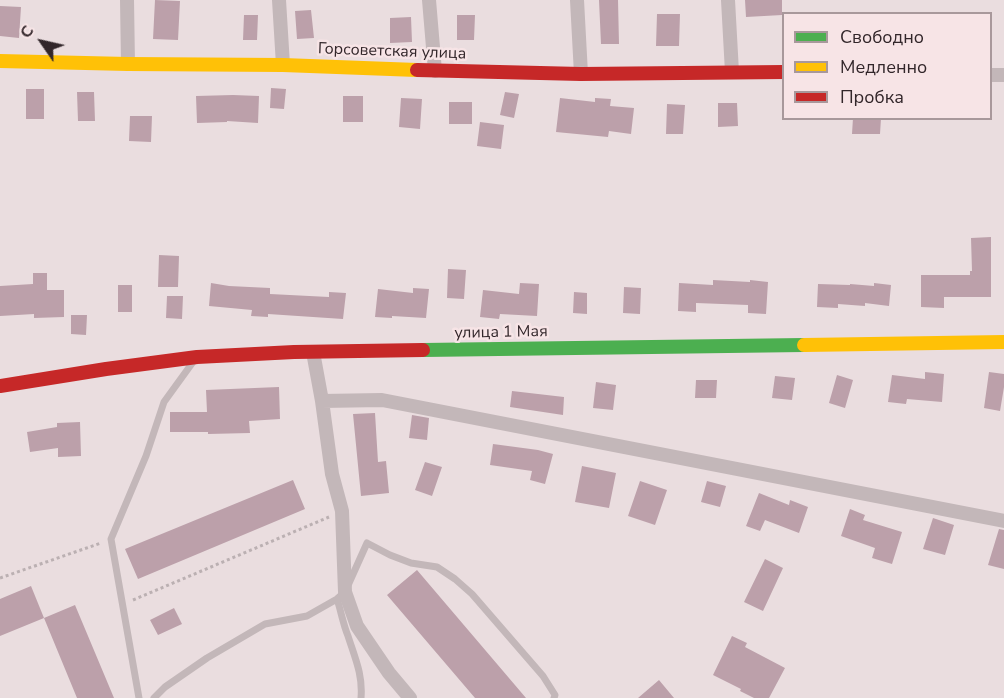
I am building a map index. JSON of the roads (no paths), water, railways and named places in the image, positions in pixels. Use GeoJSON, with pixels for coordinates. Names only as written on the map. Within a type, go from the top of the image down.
{"type":"FeatureCollection","features":[{"type":"Feature","properties":{"kind":"main road","name":"Горсоветская улица"},"geometry":{"type":"LineString","coordinates":[[0,61],[283,64],[435,71],[581,74],[782,72]]}},
{"type":"Feature","properties":{"kind":"main road","name":"улица 1 Мая"},"geometry":{"type":"LineString","coordinates":[[0,386],[197,357],[294,352],[1004,342]]}},
{"type":"Feature","properties":{"kind":"street"},"geometry":{"type":"LineString","coordinates":[[127,0],[128,64]]}},
{"type":"Feature","properties":{"kind":"street"},"geometry":{"type":"LineString","coordinates":[[279,0],[283,64]]}},
{"type":"Feature","properties":{"kind":"street"},"geometry":{"type":"LineString","coordinates":[[429,0],[435,71]]}},
{"type":"Feature","properties":{"kind":"street"},"geometry":{"type":"LineString","coordinates":[[577,0],[581,74]]}},
{"type":"Feature","properties":{"kind":"street"},"geometry":{"type":"LineString","coordinates":[[728,0],[732,72]]}},
{"type":"Feature","properties":{"kind":"street"},"geometry":{"type":"LineString","coordinates":[[313,352],[332,474],[342,511],[341,596],[357,626],[389,673],[410,698]]}},
{"type":"Feature","properties":{"kind":"street"},"geometry":{"type":"LineString","coordinates":[[322,400],[382,400],[1004,521]]}},
{"type":"Feature","properties":{"kind":"lane"},"geometry":{"type":"LineString","coordinates":[[139,698],[111,539],[146,456],[164,402],[197,357]]}},
{"type":"Feature","properties":{"kind":"lane"},"geometry":{"type":"LineString","coordinates":[[154,698],[165,687],[207,658],[265,624],[307,616],[341,596],[367,543],[411,563],[437,567],[455,579],[472,594],[543,676],[555,695],[554,698]]}},
{"type":"Feature","properties":{"kind":"lane"},"geometry":{"type":"LineString","coordinates":[[341,596],[347,635],[357,658],[362,688],[361,698]]}}]}
